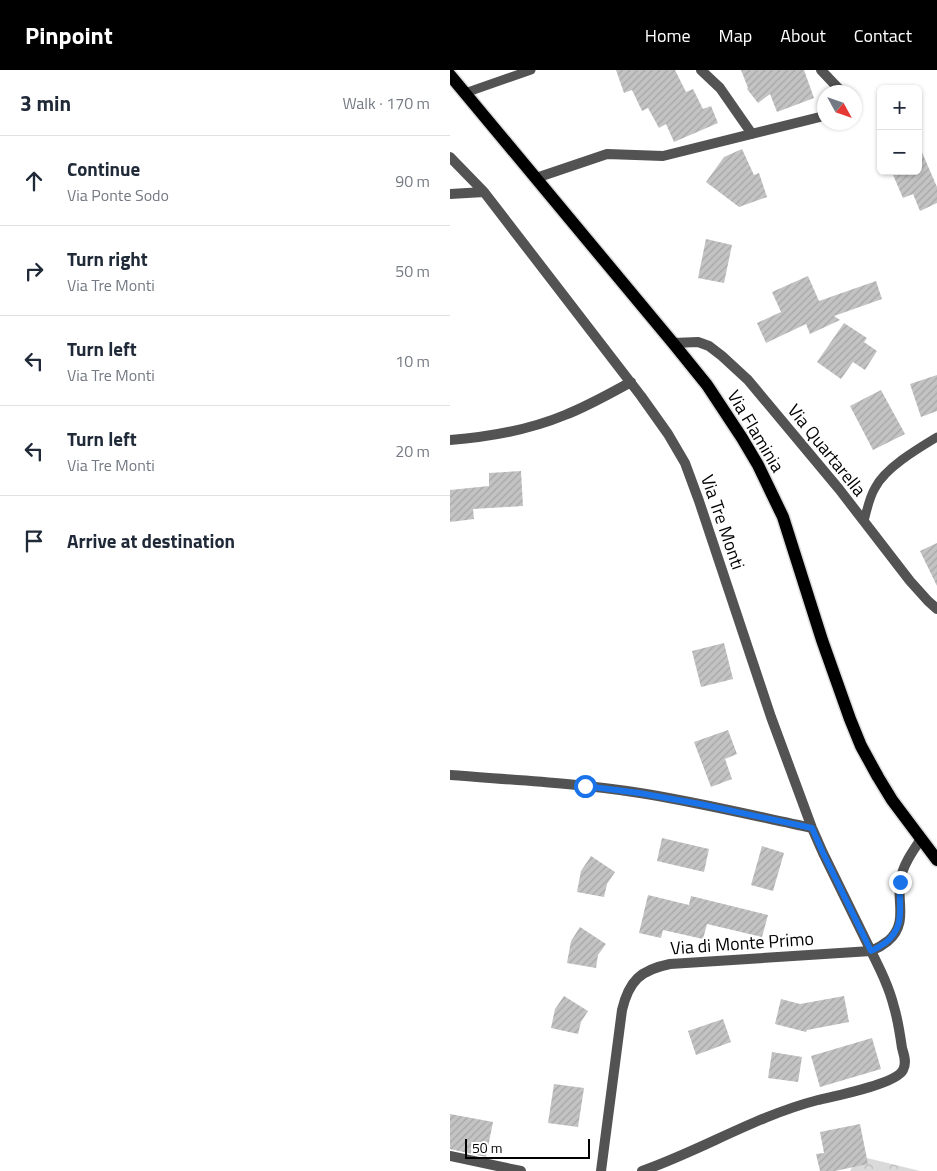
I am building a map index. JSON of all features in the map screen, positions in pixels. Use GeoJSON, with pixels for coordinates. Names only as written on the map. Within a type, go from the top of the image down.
{"type":"FeatureCollection","features":[{"type":"Feature","properties":{"kind":"main road","name":"Via Flaminia"},"geometry":{"type":"LineString","coordinates":[[450,75],[707,385],[742,438],[758,465],[783,517],[822,640],[861,746],[885,789],[937,860]]}},
{"type":"Feature","properties":{"kind":"street"},"geometry":{"type":"LineString","coordinates":[[701,70],[720,88],[752,134]]}},
{"type":"Feature","properties":{"kind":"street"},"geometry":{"type":"LineString","coordinates":[[821,70],[835,85]]}},
{"type":"Feature","properties":{"kind":"street"},"geometry":{"type":"LineString","coordinates":[[536,178],[608,154],[663,156],[817,118]]}},
{"type":"Feature","properties":{"kind":"street","name":"Via Tre Monti"},"geometry":{"type":"LineString","coordinates":[[450,158],[484,192],[630,382],[668,434],[685,463],[771,717],[812,828],[883,976],[894,1006],[905,1064],[902,1072],[894,1078],[782,1111],[695,1150],[642,1171]]}},
{"type":"Feature","properties":{"kind":"street"},"geometry":{"type":"LineString","coordinates":[[450,194],[484,192]]}},
{"type":"Feature","properties":{"kind":"street","name":"Via Quartarella"},"geometry":{"type":"LineString","coordinates":[[673,343],[690,342],[704,344],[729,362],[748,380],[840,489],[910,582],[937,609]]}},
{"type":"Feature","properties":{"kind":"street"},"geometry":{"type":"LineString","coordinates":[[450,440],[499,434],[527,428],[589,404],[630,382]]}},
{"type":"Feature","properties":{"kind":"street"},"geometry":{"type":"LineString","coordinates":[[450,775],[585,786],[639,793],[812,828]]}},
{"type":"Feature","properties":{"kind":"street"},"geometry":{"type":"LineString","coordinates":[[871,951],[884,944],[896,931],[900,920],[899,893],[902,872],[909,856],[921,839]]}},
{"type":"Feature","properties":{"kind":"street","name":"Via di Monte Primo"},"geometry":{"type":"LineString","coordinates":[[601,1171],[622,1010],[628,992],[636,979],[642,974],[654,967],[670,964],[871,951]]}},
{"type":"Feature","properties":{"kind":"street"},"geometry":{"type":"LineString","coordinates":[[450,1156],[521,1171]]}},
{"type":"Feature","properties":{"kind":"lane"},"geometry":{"type":"LineString","coordinates":[[465,93],[531,70]]}},
{"type":"Feature","properties":{"kind":"lane"},"geometry":{"type":"LineString","coordinates":[[864,522],[872,493],[882,476],[893,466],[937,437]]}},
{"type":"Feature","properties":{"kind":"green space"},"geometry":{"type":"Polygon","coordinates":[[[859,1156],[920,1171],[850,1171],[859,1156]]]}},
{"type":"Feature","properties":{"kind":"building"},"geometry":{"type":"Polygon","coordinates":[[[616,70],[675,70],[686,92],[693,89],[703,109],[711,106],[718,123],[674,142],[666,124],[659,128],[648,108],[642,111],[632,90],[624,93],[616,70]]]}},
{"type":"Feature","properties":{"kind":"building"},"geometry":{"type":"Polygon","coordinates":[[[741,70],[804,70],[814,98],[777,112],[770,94],[758,103],[747,89],[741,70]]]}},
{"type":"Feature","properties":{"kind":"building"},"geometry":{"type":"Polygon","coordinates":[[[742,149],[754,175],[759,173],[767,197],[739,207],[706,182],[724,157],[742,149]]]}},
{"type":"Feature","properties":{"kind":"building"},"geometry":{"type":"Polygon","coordinates":[[[922,152],[937,187],[937,203],[920,211],[913,194],[903,198],[893,175],[922,175],[922,152]]]}},
{"type":"Feature","properties":{"kind":"building"},"geometry":{"type":"Polygon","coordinates":[[[706,239],[732,245],[724,283],[698,278],[706,239]]]}},
{"type":"Feature","properties":{"kind":"building"},"geometry":{"type":"Polygon","coordinates":[[[808,276],[819,301],[876,281],[882,299],[834,316],[840,320],[810,334],[806,324],[766,343],[757,323],[781,312],[772,292],[808,276]]]}},
{"type":"Feature","properties":{"kind":"building"},"geometry":{"type":"Polygon","coordinates":[[[844,323],[867,338],[864,342],[877,351],[865,370],[853,362],[841,379],[817,362],[844,323]]]}},
{"type":"Feature","properties":{"kind":"building"},"geometry":{"type":"Polygon","coordinates":[[[937,375],[937,411],[921,417],[910,384],[937,375]]]}},
{"type":"Feature","properties":{"kind":"building"},"geometry":{"type":"Polygon","coordinates":[[[881,390],[905,434],[873,450],[850,406],[881,390]]]}},
{"type":"Feature","properties":{"kind":"building"},"geometry":{"type":"Polygon","coordinates":[[[521,471],[523,506],[473,509],[474,519],[450,522],[450,490],[489,486],[489,473],[521,471]]]}},
{"type":"Feature","properties":{"kind":"building"},"geometry":{"type":"Polygon","coordinates":[[[937,543],[937,586],[920,551],[937,543]]]}},
{"type":"Feature","properties":{"kind":"building"},"geometry":{"type":"Polygon","coordinates":[[[724,643],[733,679],[701,687],[692,651],[724,643]]]}},
{"type":"Feature","properties":{"kind":"building"},"geometry":{"type":"Polygon","coordinates":[[[728,730],[737,754],[725,759],[732,779],[711,787],[694,742],[728,730]]]}},
{"type":"Feature","properties":{"kind":"building"},"geometry":{"type":"Polygon","coordinates":[[[662,838],[709,849],[704,872],[657,861],[662,838]]]}},
{"type":"Feature","properties":{"kind":"building"},"geometry":{"type":"Polygon","coordinates":[[[762,846],[784,853],[773,891],[751,885],[762,846]]]}},
{"type":"Feature","properties":{"kind":"building"},"geometry":{"type":"Polygon","coordinates":[[[591,856],[615,872],[607,884],[604,897],[577,892],[581,871],[591,856]]]}},
{"type":"Feature","properties":{"kind":"building"},"geometry":{"type":"Polygon","coordinates":[[[648,895],[689,905],[691,896],[768,915],[762,937],[707,924],[703,939],[663,930],[661,938],[639,933],[648,895]]]}},
{"type":"Feature","properties":{"kind":"building"},"geometry":{"type":"Polygon","coordinates":[[[580,927],[606,944],[598,955],[596,968],[567,963],[571,941],[580,927]]]}},
{"type":"Feature","properties":{"kind":"building"},"geometry":{"type":"Polygon","coordinates":[[[564,996],[588,1011],[581,1022],[578,1034],[551,1028],[555,1009],[564,996]]]}},
{"type":"Feature","properties":{"kind":"building"},"geometry":{"type":"Polygon","coordinates":[[[844,996],[849,1022],[807,1030],[806,1032],[775,1024],[781,999],[800,1004],[844,996]]]}},
{"type":"Feature","properties":{"kind":"building"},"geometry":{"type":"Polygon","coordinates":[[[723,1019],[731,1042],[696,1055],[688,1031],[723,1019]]]}},
{"type":"Feature","properties":{"kind":"building"},"geometry":{"type":"Polygon","coordinates":[[[872,1038],[881,1069],[820,1087],[811,1056],[872,1038]]]}},
{"type":"Feature","properties":{"kind":"building"},"geometry":{"type":"Polygon","coordinates":[[[772,1052],[802,1057],[798,1082],[768,1078],[772,1052]]]}},
{"type":"Feature","properties":{"kind":"building"},"geometry":{"type":"Polygon","coordinates":[[[554,1084],[584,1088],[578,1127],[548,1123],[554,1084]]]}},
{"type":"Feature","properties":{"kind":"building"},"geometry":{"type":"Polygon","coordinates":[[[450,1114],[493,1122],[486,1157],[450,1149],[450,1114]]]}},
{"type":"Feature","properties":{"kind":"building"},"geometry":{"type":"Polygon","coordinates":[[[860,1124],[868,1164],[835,1171],[820,1171],[816,1154],[824,1153],[820,1132],[860,1124]]]}},
{"type":"Feature","properties":{"kind":"route"},"geometry":{"type":"LineString","coordinates":[[585,786],[700,804],[812,828],[871,951],[884,944],[896,931],[900,920],[900,882]]}}]}
